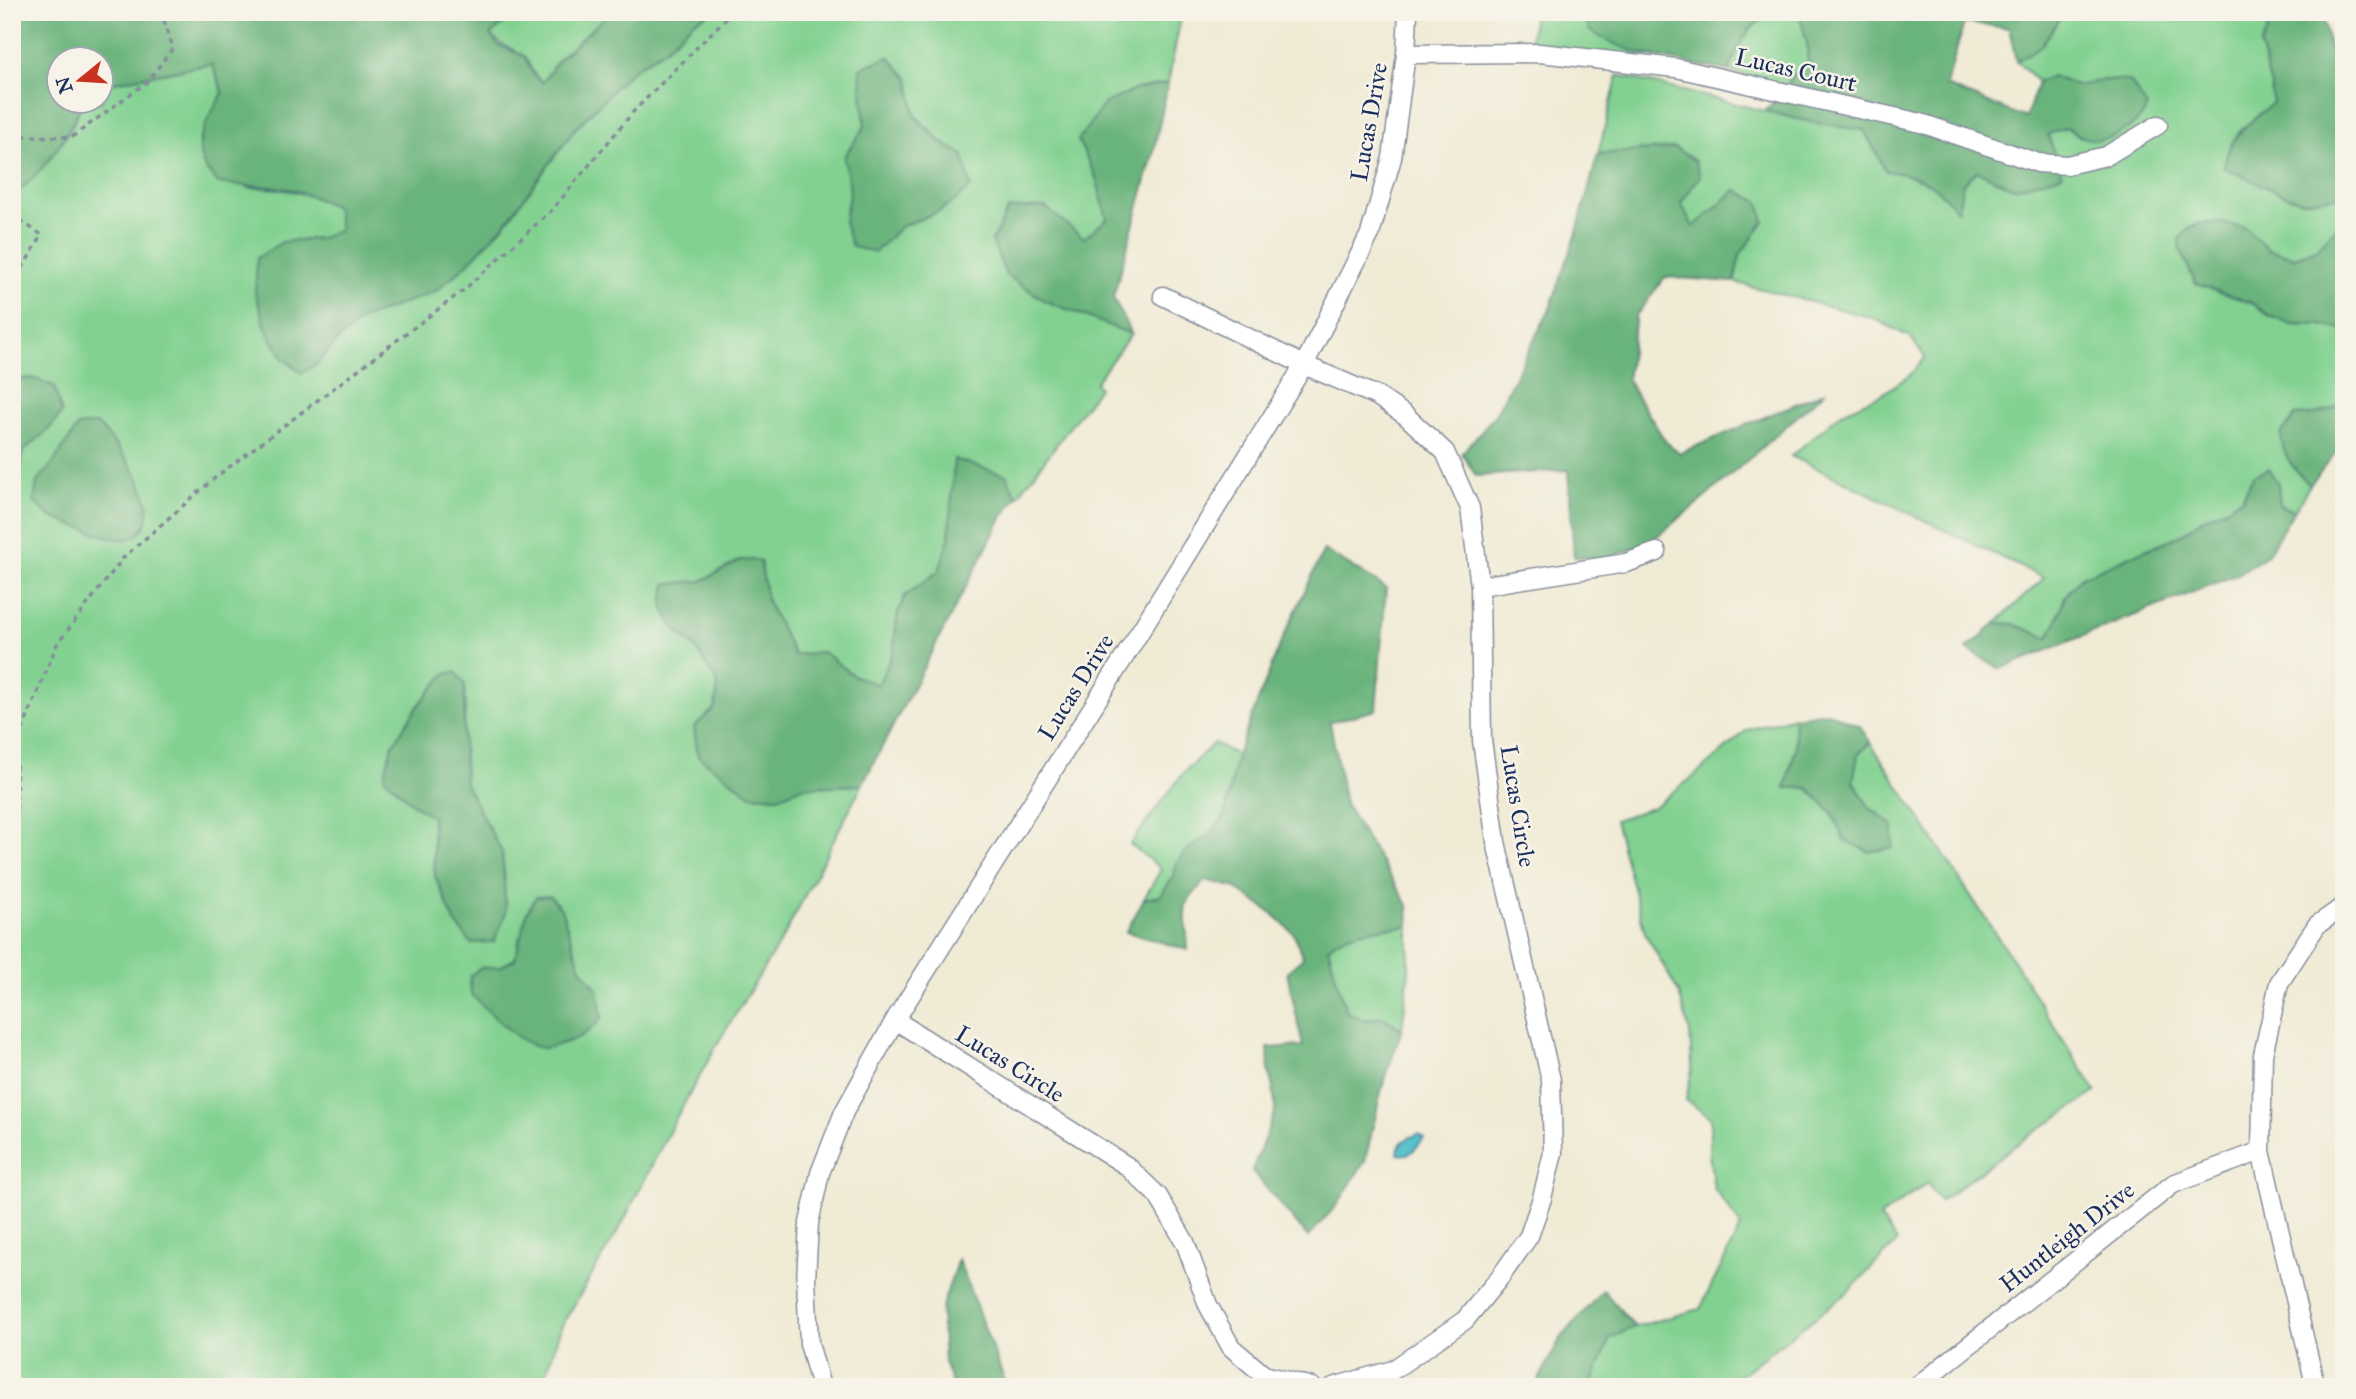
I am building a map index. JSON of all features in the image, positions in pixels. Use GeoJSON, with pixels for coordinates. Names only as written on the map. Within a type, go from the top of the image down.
{"type":"FeatureCollection","features":[{"type":"Feature","properties":{"kind":"street","name":"Lucas Drive"},"geometry":{"type":"LineString","coordinates":[[821,1387],[809,1343],[806,1280],[809,1223],[820,1173],[844,1112],[895,1020],[1175,577],[1304,365],[1370,234],[1392,158],[1406,54],[1408,12]]}},
{"type":"Feature","properties":{"kind":"street","name":"Lucas Court"},"geometry":{"type":"LineString","coordinates":[[1406,54],[1540,53],[1676,68],[1922,123],[2038,163],[2067,166],[2106,156],[2158,125]]}},
{"type":"Feature","properties":{"kind":"street","name":"Lucas Circle"},"geometry":{"type":"LineString","coordinates":[[1163,296],[1304,365],[1377,396],[1405,415],[1445,452],[1470,508],[1480,586],[1482,740],[1496,842],[1551,1080],[1553,1153],[1529,1236],[1465,1320],[1393,1370],[1333,1387]]}},
{"type":"Feature","properties":{"kind":"street"},"geometry":{"type":"LineString","coordinates":[[1480,586],[1626,563],[1657,552]]}},
{"type":"Feature","properties":{"kind":"street"},"geometry":{"type":"LineString","coordinates":[[2311,1387],[2313,1376],[2262,1151],[2263,1055],[2279,983],[2317,925],[2344,906]]}},
{"type":"Feature","properties":{"kind":"street","name":"Lucas Circle"},"geometry":{"type":"LineString","coordinates":[[895,1020],[1127,1166],[1158,1196],[1185,1242],[1208,1305],[1231,1347],[1264,1375],[1312,1387]]}},
{"type":"Feature","properties":{"kind":"street","name":"Huntleigh Drive"},"geometry":{"type":"LineString","coordinates":[[1916,1387],[2173,1184],[2262,1151]]}},
{"type":"Feature","properties":{"kind":"path"},"geometry":{"type":"LineString","coordinates":[[12,136],[72,137],[147,82],[173,48],[161,12]]}},
{"type":"Feature","properties":{"kind":"path"},"geometry":{"type":"LineString","coordinates":[[12,889],[17,857],[14,746],[57,645],[124,557],[216,477],[465,289],[552,210],[634,111],[732,12]]}},
{"type":"Feature","properties":{"kind":"path"},"geometry":{"type":"LineString","coordinates":[[12,215],[43,234],[12,285]]}},
{"type":"Feature","properties":{"kind":"green space"},"geometry":{"type":"Polygon","coordinates":[[[12,12],[516,12],[491,35],[498,45],[524,56],[534,76],[543,82],[559,59],[605,17],[605,12],[712,12],[693,22],[665,49],[630,72],[575,129],[504,225],[467,264],[436,291],[362,319],[339,339],[318,363],[302,373],[284,359],[267,331],[255,293],[257,258],[282,242],[321,238],[340,230],[336,207],[289,189],[218,183],[209,173],[201,157],[201,137],[223,93],[212,64],[116,81],[116,46],[46,46],[46,116],[76,116],[52,155],[34,177],[12,196],[12,12]]]}},
{"type":"Feature","properties":{"kind":"green space"},"geometry":{"type":"Polygon","coordinates":[[[516,12],[605,12],[605,17],[559,59],[543,82],[523,56],[491,34],[516,12]]]}},
{"type":"Feature","properties":{"kind":"green space"},"geometry":{"type":"Polygon","coordinates":[[[712,12],[1182,12],[1168,83],[1137,89],[1078,140],[1096,177],[1108,219],[1084,239],[1045,207],[992,241],[1006,275],[1046,301],[1131,334],[1095,383],[1099,388],[1017,497],[1006,475],[953,506],[949,538],[939,571],[905,596],[898,612],[893,653],[878,686],[853,675],[823,652],[794,655],[767,601],[760,560],[741,560],[702,581],[673,627],[694,646],[718,683],[715,708],[694,727],[698,756],[752,795],[778,797],[803,787],[862,785],[785,934],[719,1041],[622,1224],[561,1327],[542,1387],[12,1387],[12,483],[20,477],[23,451],[48,430],[33,378],[12,380],[12,196],[54,154],[77,116],[116,116],[116,81],[212,64],[223,93],[199,141],[248,188],[272,188],[293,192],[336,207],[341,230],[321,238],[282,242],[339,339],[362,319],[436,291],[467,264],[504,225],[575,129],[630,72],[665,49],[693,22],[712,12]],[[860,68],[865,126],[844,157],[850,190],[844,222],[874,252],[900,227],[937,212],[955,201],[963,155],[941,142],[915,115],[909,79],[860,68]],[[128,461],[51,466],[37,482],[49,516],[96,533],[149,507],[128,461]],[[445,674],[418,706],[392,746],[432,817],[435,876],[455,922],[471,943],[505,880],[502,853],[465,784],[463,739],[466,701],[445,674]],[[561,909],[520,936],[515,959],[500,967],[480,968],[471,994],[512,1032],[532,1045],[598,990],[581,968],[561,909]]]}},
{"type":"Feature","properties":{"kind":"green space"},"geometry":{"type":"Polygon","coordinates":[[[1534,12],[1585,12],[1589,30],[1632,51],[1667,58],[1529,49],[1534,12]]]}},
{"type":"Feature","properties":{"kind":"green space"},"geometry":{"type":"Polygon","coordinates":[[[1585,12],[1781,12],[1770,15],[1753,26],[1741,42],[1729,71],[1639,53],[1622,47],[1589,30],[1585,12]]]}},
{"type":"Feature","properties":{"kind":"green space"},"geometry":{"type":"Polygon","coordinates":[[[1781,12],[1800,16],[1807,42],[1808,63],[1794,73],[1785,87],[1729,71],[1741,42],[1753,26],[1770,15],[1781,12]]]}},
{"type":"Feature","properties":{"kind":"green space"},"geometry":{"type":"Polygon","coordinates":[[[1789,12],[1864,12],[1906,21],[1928,12],[2064,12],[2041,46],[2016,61],[2009,28],[1964,23],[1946,86],[2026,118],[2038,82],[2052,76],[2077,86],[2104,80],[2130,81],[2147,107],[2134,123],[2112,137],[2090,139],[2067,128],[2048,134],[2062,175],[2014,188],[1977,171],[1963,183],[1958,211],[1927,182],[1886,171],[1864,130],[1810,122],[1765,111],[1808,63],[1807,42],[1800,16],[1789,12]]]}},
{"type":"Feature","properties":{"kind":"green space"},"geometry":{"type":"Polygon","coordinates":[[[1864,12],[1928,12],[1906,21],[1864,12]]]}},
{"type":"Feature","properties":{"kind":"green space"},"geometry":{"type":"Polygon","coordinates":[[[2064,12],[2272,12],[2267,33],[2260,45],[2273,103],[2239,131],[2224,167],[2302,201],[2344,194],[2344,219],[2317,249],[2295,257],[2269,250],[2244,227],[2219,223],[2200,223],[2188,229],[2179,240],[2179,247],[2196,284],[2252,303],[2270,316],[2292,324],[2322,325],[2343,330],[2344,399],[2334,408],[2316,414],[2295,416],[2296,470],[2310,485],[2294,511],[2280,505],[2278,484],[2254,475],[2242,498],[2228,507],[2204,518],[2181,535],[2112,564],[2065,596],[2048,638],[2013,624],[1996,623],[2044,578],[1791,456],[1844,411],[1882,394],[1910,375],[1925,357],[1910,337],[1873,318],[1734,282],[1740,255],[1764,221],[1736,190],[1693,228],[1680,203],[1675,148],[1598,154],[1618,75],[1810,122],[1864,130],[1886,171],[1910,174],[1938,188],[1963,183],[1978,171],[2014,188],[2061,175],[2047,134],[2067,128],[2080,137],[2104,80],[2077,86],[2052,76],[2038,82],[2016,61],[2041,46],[2064,12]]]}},
{"type":"Feature","properties":{"kind":"green space"},"geometry":{"type":"Polygon","coordinates":[[[2272,12],[2331,12],[2323,17],[2332,59],[2344,63],[2344,194],[2340,196],[2302,201],[2224,168],[2235,138],[2273,103],[2260,45],[2267,32],[2272,12]]]}},
{"type":"Feature","properties":{"kind":"green space"},"geometry":{"type":"Polygon","coordinates":[[[889,57],[909,79],[915,116],[941,142],[963,155],[971,187],[937,212],[900,227],[875,252],[852,247],[844,222],[850,190],[844,157],[865,126],[860,68],[889,57]]]}},
{"type":"Feature","properties":{"kind":"green space"},"geometry":{"type":"Polygon","coordinates":[[[1168,83],[1153,155],[1113,297],[1131,334],[1046,301],[1006,275],[992,241],[1008,209],[1045,207],[1084,238],[1107,219],[1096,177],[1078,140],[1105,103],[1137,89],[1168,83]]]}},
{"type":"Feature","properties":{"kind":"green space"},"geometry":{"type":"Polygon","coordinates":[[[1675,148],[1695,161],[1700,176],[1681,203],[1693,227],[1736,190],[1759,202],[1764,221],[1740,255],[1734,282],[1665,277],[1636,316],[1627,380],[1666,442],[1680,453],[1826,391],[1651,541],[1610,558],[1574,557],[1568,470],[1476,476],[1462,453],[1495,415],[1549,311],[1576,235],[1598,154],[1675,148]]]}},
{"type":"Feature","properties":{"kind":"green space"},"geometry":{"type":"Polygon","coordinates":[[[2344,219],[2344,330],[2322,325],[2292,324],[2270,316],[2252,303],[2196,284],[2179,247],[2179,239],[2188,229],[2201,223],[2219,223],[2244,227],[2269,250],[2295,257],[2317,249],[2344,219]]]}},
{"type":"Feature","properties":{"kind":"green space"},"geometry":{"type":"Polygon","coordinates":[[[33,378],[54,386],[62,413],[48,430],[23,451],[20,477],[12,483],[12,380],[33,378]]]}},
{"type":"Feature","properties":{"kind":"green space"},"geometry":{"type":"Polygon","coordinates":[[[2344,399],[2344,442],[2310,485],[2287,456],[2281,434],[2295,416],[2316,414],[2334,408],[2344,399]]]}},
{"type":"Feature","properties":{"kind":"green space"},"geometry":{"type":"Polygon","coordinates":[[[97,424],[135,472],[147,502],[148,515],[144,527],[130,538],[112,538],[63,522],[46,513],[34,502],[37,482],[78,426],[97,424]]]}},
{"type":"Feature","properties":{"kind":"green space"},"geometry":{"type":"Polygon","coordinates":[[[954,459],[1006,475],[1017,497],[1003,516],[862,785],[803,787],[778,797],[751,795],[698,756],[694,727],[715,708],[718,683],[694,646],[673,627],[663,606],[666,584],[702,581],[741,560],[760,560],[767,601],[794,655],[823,652],[853,675],[878,685],[893,653],[898,612],[905,596],[939,571],[949,538],[954,459]]]}},
{"type":"Feature","properties":{"kind":"green space"},"geometry":{"type":"Polygon","coordinates":[[[2269,469],[2278,484],[2280,505],[2294,511],[2267,555],[2238,574],[2000,669],[1967,649],[1996,623],[2013,624],[2048,638],[2065,596],[2081,577],[2181,535],[2204,518],[2242,498],[2254,475],[2269,469]]]}},
{"type":"Feature","properties":{"kind":"green space"},"geometry":{"type":"Polygon","coordinates":[[[1324,550],[1386,588],[1376,710],[1330,722],[1345,804],[1408,905],[1409,926],[1354,933],[1328,948],[1347,1012],[1364,1020],[1382,1017],[1402,1029],[1382,1088],[1365,1161],[1337,1205],[1308,1237],[1252,1171],[1275,1111],[1268,1048],[1303,1046],[1287,972],[1303,958],[1294,934],[1273,914],[1234,887],[1205,880],[1185,905],[1188,950],[1126,932],[1144,899],[1160,896],[1174,876],[1176,864],[1185,852],[1211,833],[1224,818],[1237,755],[1279,647],[1324,550]]]}},
{"type":"Feature","properties":{"kind":"green space"},"geometry":{"type":"Polygon","coordinates":[[[456,672],[465,685],[465,784],[502,852],[506,913],[494,942],[471,943],[455,922],[435,876],[432,817],[413,804],[384,777],[392,746],[418,706],[445,674],[456,672]]]}},
{"type":"Feature","properties":{"kind":"green space"},"geometry":{"type":"Polygon","coordinates":[[[1827,712],[1860,726],[1870,742],[1858,755],[1853,781],[1869,807],[1893,825],[1893,848],[1869,852],[1844,840],[1832,812],[1808,788],[1785,788],[1796,748],[1794,717],[1827,712]]]}},
{"type":"Feature","properties":{"kind":"green space"},"geometry":{"type":"Polygon","coordinates":[[[1794,717],[1796,748],[1785,787],[1807,788],[1832,812],[1844,840],[1893,825],[1869,807],[1853,781],[1858,755],[1870,742],[2096,1092],[2020,1142],[1940,1201],[1927,1183],[1880,1217],[1897,1242],[1847,1293],[1725,1387],[1590,1387],[1610,1338],[1635,1327],[1700,1309],[1741,1226],[1714,1188],[1709,1154],[1711,1118],[1686,1100],[1692,1069],[1690,1033],[1679,993],[1645,933],[1615,820],[1652,808],[1747,730],[1794,717]]]}},
{"type":"Feature","properties":{"kind":"green space"},"geometry":{"type":"Polygon","coordinates":[[[1214,743],[1237,755],[1224,818],[1211,833],[1185,853],[1176,864],[1174,876],[1160,896],[1144,899],[1161,869],[1130,844],[1185,771],[1214,743]]]}},
{"type":"Feature","properties":{"kind":"green space"},"geometry":{"type":"Polygon","coordinates":[[[550,896],[561,909],[581,968],[598,990],[602,1017],[582,1035],[545,1048],[526,1042],[495,1018],[471,994],[470,976],[480,968],[500,967],[515,959],[527,912],[536,897],[550,896]]]}},
{"type":"Feature","properties":{"kind":"green space"},"geometry":{"type":"Polygon","coordinates":[[[1409,926],[1409,970],[1402,1029],[1382,1017],[1364,1020],[1347,1012],[1328,948],[1354,933],[1409,926]]]}},
{"type":"Feature","properties":{"kind":"green space"},"geometry":{"type":"Polygon","coordinates":[[[958,1259],[1007,1387],[953,1387],[944,1362],[941,1310],[958,1259]]]}},
{"type":"Feature","properties":{"kind":"green space"},"geometry":{"type":"Polygon","coordinates":[[[1603,1290],[1635,1327],[1610,1338],[1590,1387],[1535,1387],[1560,1339],[1603,1290]]]}},
{"type":"Feature","properties":{"kind":"water"},"geometry":{"type":"Polygon","coordinates":[[[1418,1134],[1424,1138],[1413,1151],[1398,1154],[1401,1143],[1418,1134]]]}}]}
